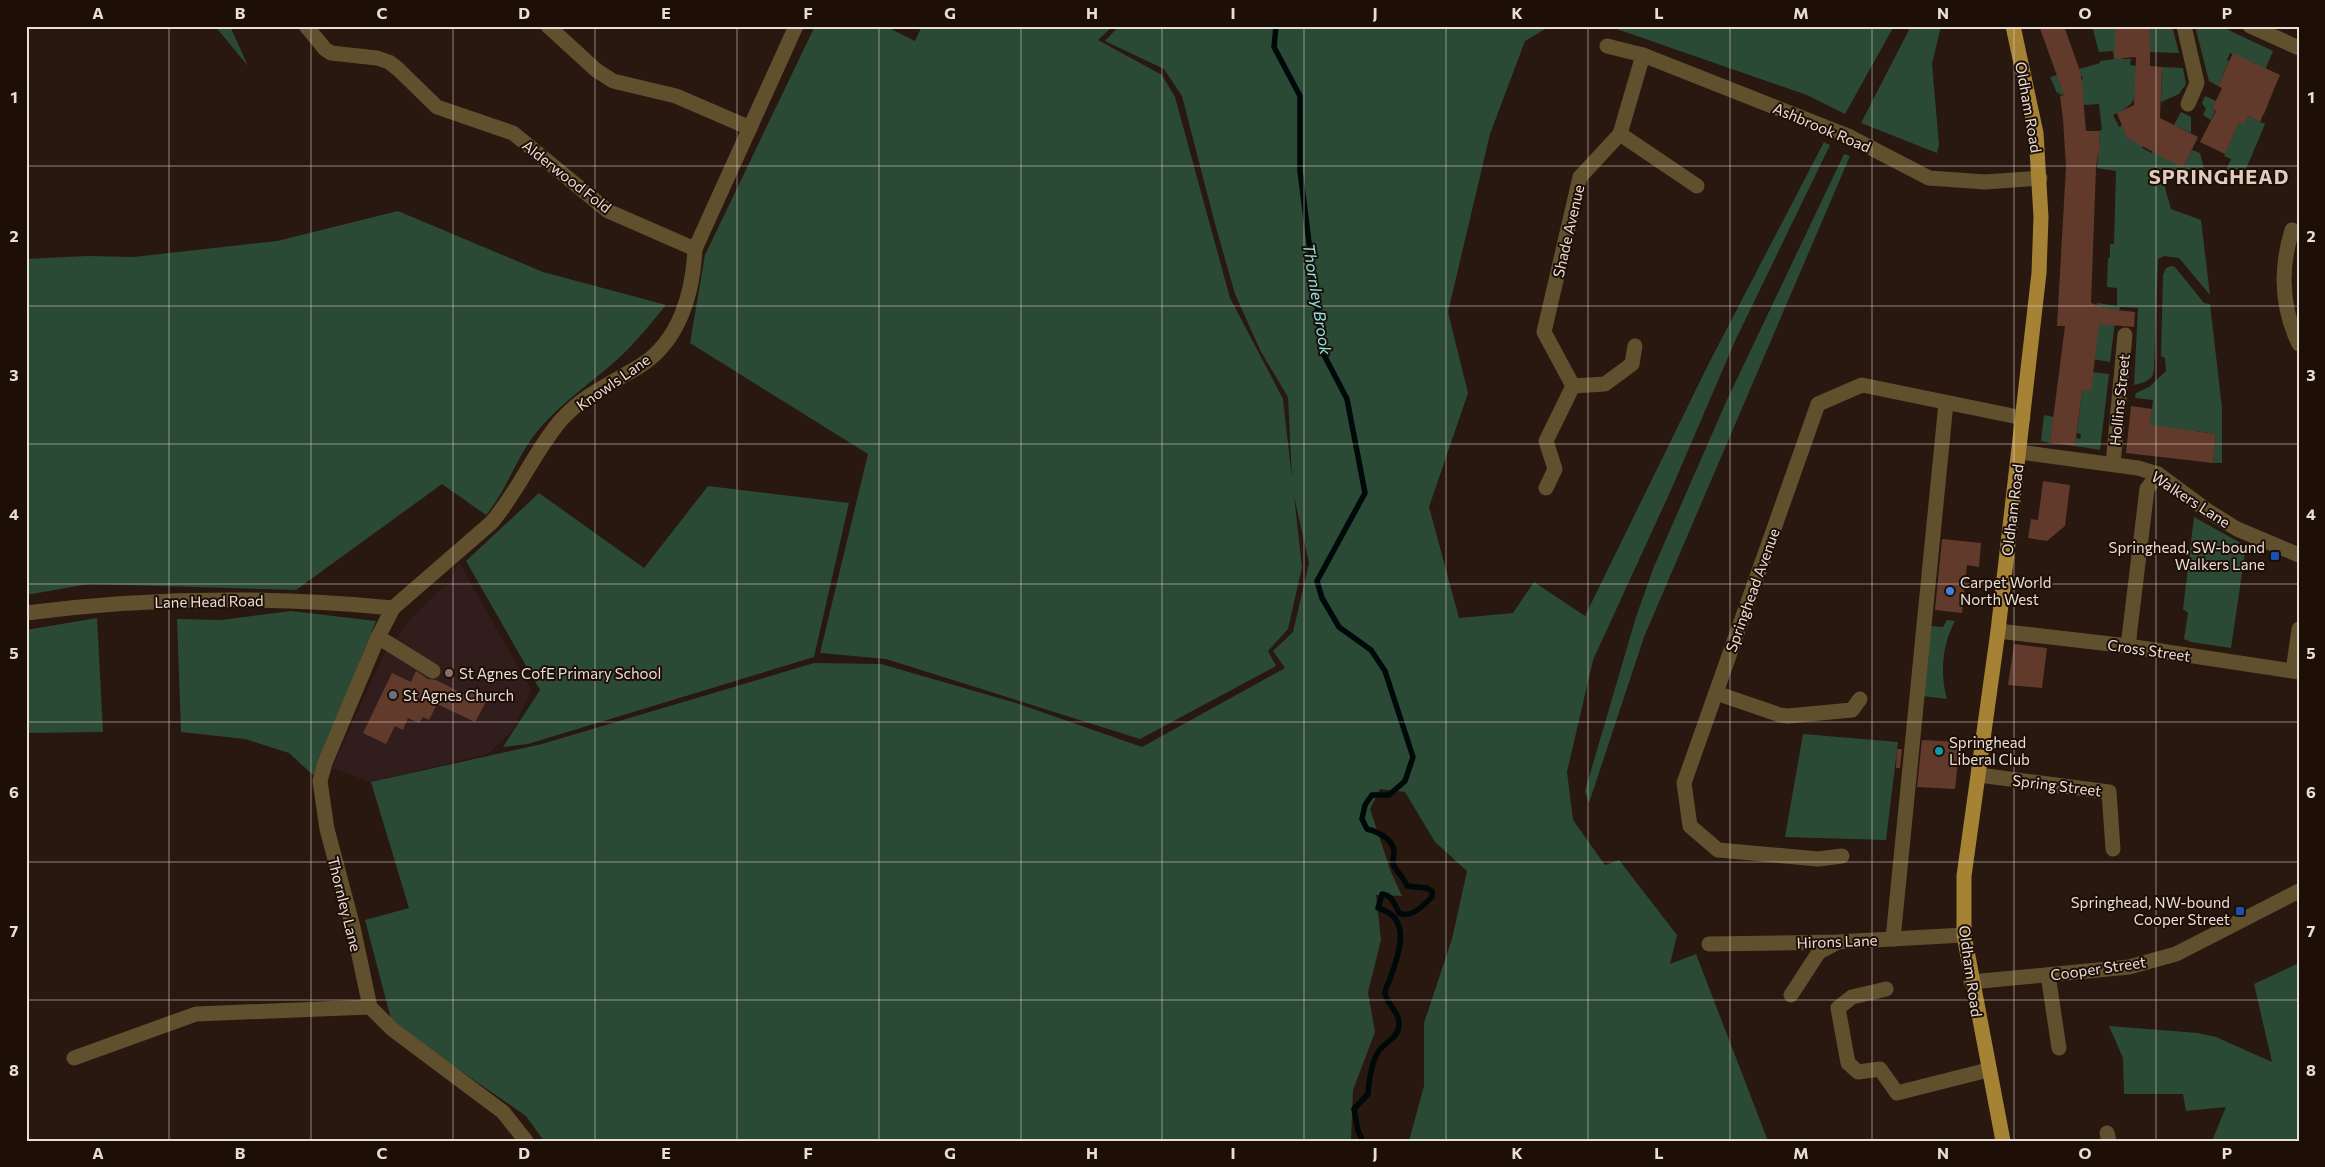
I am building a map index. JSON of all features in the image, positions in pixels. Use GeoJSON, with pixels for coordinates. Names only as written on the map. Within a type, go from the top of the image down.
{"type":"FeatureCollection","features":[{"type":"Feature","properties":{"kind":"main road","name":"Oldham Road"},"geometry":{"type":"LineString","coordinates":[[2002,1141],[1971,982],[1964,935],[1964,876],[1998,631],[2039,273],[2040,178],[2033,117],[2013,26]]}},
{"type":"Feature","properties":{"kind":"street","name":"Alderwood Fold"},"geometry":{"type":"LineString","coordinates":[[306,26],[325,50],[331,53],[377,58],[389,62],[438,107],[512,133],[608,211],[695,250]]}},
{"type":"Feature","properties":{"kind":"street"},"geometry":{"type":"LineString","coordinates":[[548,26],[596,70],[613,81],[676,96],[750,128]]}},
{"type":"Feature","properties":{"kind":"street","name":"Knowls Lane"},"geometry":{"type":"LineString","coordinates":[[393,608],[491,522],[505,506],[543,443],[564,418],[606,383],[643,364],[670,337],[685,307],[694,276],[695,250],[796,26]]}},
{"type":"Feature","properties":{"kind":"street"},"geometry":{"type":"LineString","coordinates":[[2184,26],[2197,83],[2188,104]]}},
{"type":"Feature","properties":{"kind":"street"},"geometry":{"type":"LineString","coordinates":[[2250,26],[2299,48]]}},
{"type":"Feature","properties":{"kind":"street","name":"Ashbrook Road"},"geometry":{"type":"LineString","coordinates":[[1607,46],[1643,55],[1848,136],[1929,178],[1985,182],[2040,178]]}},
{"type":"Feature","properties":{"kind":"street","name":"Shade Avenue"},"geometry":{"type":"LineString","coordinates":[[1573,386],[1544,332],[1580,177],[1620,134],[1643,55]]}},
{"type":"Feature","properties":{"kind":"street"},"geometry":{"type":"LineString","coordinates":[[1620,134],[1697,186]]}},
{"type":"Feature","properties":{"kind":"street"},"geometry":{"type":"LineString","coordinates":[[2292,230],[2284,264],[2283,281],[2288,315],[2299,344]]}},
{"type":"Feature","properties":{"kind":"street","name":"Hollins Street"},"geometry":{"type":"LineString","coordinates":[[2112,464],[2125,335]]}},
{"type":"Feature","properties":{"kind":"street"},"geometry":{"type":"LineString","coordinates":[[1546,488],[1555,469],[1546,441],[1573,386],[1605,384],[1632,364],[1635,346]]}},
{"type":"Feature","properties":{"kind":"street","name":"Springhead Avenue"},"geometry":{"type":"LineString","coordinates":[[1842,856],[1818,860],[1718,850],[1690,826],[1684,783],[1818,404],[1862,384],[2023,418]]}},
{"type":"Feature","properties":{"kind":"street"},"geometry":{"type":"LineString","coordinates":[[1893,939],[1946,403]]}},
{"type":"Feature","properties":{"kind":"street","name":"Walkers Lane"},"geometry":{"type":"LineString","coordinates":[[2019,452],[2138,468],[2158,474],[2208,511],[2237,529],[2299,555]]}},
{"type":"Feature","properties":{"kind":"street"},"geometry":{"type":"LineString","coordinates":[[2128,646],[2147,489],[2158,474]]}},
{"type":"Feature","properties":{"kind":"street","name":"Lane Head Road"},"geometry":{"type":"LineString","coordinates":[[26,613],[94,604],[224,599],[296,600],[393,608]]}},
{"type":"Feature","properties":{"kind":"street","name":"Thornley Lane"},"geometry":{"type":"LineString","coordinates":[[370,1007],[353,927],[327,829],[320,781],[325,762],[378,637],[393,608]]}},
{"type":"Feature","properties":{"kind":"street"},"geometry":{"type":"LineString","coordinates":[[2296,671],[2299,629]]}},
{"type":"Feature","properties":{"kind":"street","name":"Cross Street"},"geometry":{"type":"LineString","coordinates":[[1998,631],[2128,646],[2296,671]]}},
{"type":"Feature","properties":{"kind":"street"},"geometry":{"type":"LineString","coordinates":[[378,637],[433,671]]}},
{"type":"Feature","properties":{"kind":"street"},"geometry":{"type":"LineString","coordinates":[[1716,693],[1780,716],[1852,710],[1860,699]]}},
{"type":"Feature","properties":{"kind":"street","name":"Spring Street"},"geometry":{"type":"LineString","coordinates":[[1979,775],[2109,792],[2113,849]]}},
{"type":"Feature","properties":{"kind":"street","name":"Cooper Street"},"geometry":{"type":"LineString","coordinates":[[1971,982],[2129,967],[2176,954],[2299,891]]}},
{"type":"Feature","properties":{"kind":"street","name":"Hirons Lane"},"geometry":{"type":"LineString","coordinates":[[1709,944],[1837,942],[1964,935]]}},
{"type":"Feature","properties":{"kind":"street"},"geometry":{"type":"LineString","coordinates":[[1792,995],[1819,952],[1837,942]]}},
{"type":"Feature","properties":{"kind":"street"},"geometry":{"type":"LineString","coordinates":[[2048,975],[2058,1048]]}},
{"type":"Feature","properties":{"kind":"street"},"geometry":{"type":"LineString","coordinates":[[1886,989],[1852,997],[1838,1008],[1848,1063],[1858,1072],[1880,1069],[1897,1093],[1988,1070]]}},
{"type":"Feature","properties":{"kind":"street"},"geometry":{"type":"LineString","coordinates":[[74,1058],[196,1014],[370,1007],[392,1029],[503,1112],[526,1141]]}},
{"type":"Feature","properties":{"kind":"shaded area","name":"St Agnes CofE Primary School"},"geometry":{"type":"Polygon","coordinates":[[[460,564],[531,690],[514,729],[488,754],[371,782],[332,768],[383,656],[409,621],[442,588],[450,583],[457,566],[460,564]]]}},
{"type":"Feature","properties":{"kind":"green space"},"geometry":{"type":"Polygon","coordinates":[[[215,26],[230,26],[248,66],[215,26]]]}},
{"type":"Feature","properties":{"kind":"green space"},"geometry":{"type":"Polygon","coordinates":[[[815,26],[885,26],[915,41],[922,26],[1113,26],[1098,40],[1162,75],[1175,97],[1230,298],[1283,399],[1292,479],[1288,397],[1261,352],[1235,294],[1182,96],[1164,69],[1105,41],[1119,26],[1550,26],[1525,41],[1490,134],[1448,312],[1468,393],[1429,507],[1459,618],[1513,613],[1534,582],[1585,616],[1709,363],[1824,142],[1830,145],[1735,341],[1671,490],[1593,660],[1567,772],[1573,820],[1605,865],[1619,860],[1677,935],[1670,964],[1696,954],[1768,1141],[1409,1141],[1424,1086],[1424,1023],[1452,939],[1467,871],[1435,842],[1405,792],[1380,789],[1370,809],[1391,872],[1402,896],[1376,895],[1381,940],[1368,992],[1375,1032],[1353,1090],[1351,1141],[544,1141],[526,1116],[442,1058],[391,1019],[365,920],[409,908],[371,782],[542,744],[814,663],[881,664],[1016,703],[1142,747],[1285,668],[1273,651],[1293,632],[1309,563],[1294,496],[1302,567],[1288,629],[1268,651],[1276,666],[1140,739],[886,659],[820,653],[868,454],[690,343],[705,255],[815,26]]]}},
{"type":"Feature","properties":{"kind":"green space"},"geometry":{"type":"Polygon","coordinates":[[[1580,26],[1894,26],[1845,114],[1807,95],[1611,27],[1580,26]]]}},
{"type":"Feature","properties":{"kind":"green space"},"geometry":{"type":"Polygon","coordinates":[[[1911,26],[1941,26],[1932,64],[1939,145],[1937,153],[1861,123],[1911,26]]]}},
{"type":"Feature","properties":{"kind":"green space"},"geometry":{"type":"Polygon","coordinates":[[[2092,26],[2115,26],[2122,50],[2122,59],[2131,59],[2130,65],[2136,66],[2136,90],[2133,101],[2129,106],[2113,115],[2119,127],[2122,125],[2143,145],[2142,148],[2152,153],[2156,145],[2183,168],[2192,150],[2200,153],[2204,169],[2160,170],[2171,209],[2201,220],[2210,295],[2179,258],[2164,256],[2158,259],[2154,370],[2152,377],[2145,382],[2134,385],[2138,308],[2120,307],[2118,321],[2115,322],[2110,362],[2086,358],[2097,303],[2117,306],[2117,288],[2107,287],[2110,244],[2114,244],[2116,171],[2097,168],[2098,153],[2100,152],[2099,131],[2102,130],[2099,104],[2083,105],[2081,91],[2060,95],[2057,93],[2050,77],[2057,75],[2061,87],[2083,79],[2079,69],[2100,63],[2100,61],[2114,59],[2113,51],[2099,52],[2092,26]]]}},
{"type":"Feature","properties":{"kind":"green space"},"geometry":{"type":"Polygon","coordinates":[[[2150,26],[2172,26],[2179,53],[2150,52],[2150,26]]]}},
{"type":"Feature","properties":{"kind":"green space"},"geometry":{"type":"Polygon","coordinates":[[[2195,26],[2220,26],[2273,51],[2259,84],[2273,91],[2264,114],[2256,111],[2243,95],[2257,64],[2230,53],[2227,60],[2229,61],[2218,86],[2209,81],[2195,26]]]}},
{"type":"Feature","properties":{"kind":"green space"},"geometry":{"type":"Polygon","coordinates":[[[2162,67],[2183,68],[2186,84],[2179,94],[2161,102],[2162,67]]]}},
{"type":"Feature","properties":{"kind":"green space"},"geometry":{"type":"Polygon","coordinates":[[[2205,96],[2216,101],[2212,109],[2215,111],[2211,120],[2203,115],[2206,109],[2202,103],[2205,96]]]}},
{"type":"Feature","properties":{"kind":"green space"},"geometry":{"type":"Polygon","coordinates":[[[2181,112],[2191,117],[2191,133],[2174,125],[2181,112]]]}},
{"type":"Feature","properties":{"kind":"green space"},"geometry":{"type":"Polygon","coordinates":[[[2248,116],[2265,124],[2246,169],[2226,170],[2231,159],[2224,156],[2239,122],[2248,116]]]}},
{"type":"Feature","properties":{"kind":"green space"},"geometry":{"type":"Polygon","coordinates":[[[1844,154],[1850,156],[1644,637],[1589,803],[1585,791],[1636,617],[1653,569],[1726,402],[1844,154]]]}},
{"type":"Feature","properties":{"kind":"green space"},"geometry":{"type":"Polygon","coordinates":[[[398,211],[543,272],[666,305],[626,351],[569,399],[540,428],[525,449],[494,505],[486,515],[442,484],[296,590],[89,584],[26,595],[26,259],[87,256],[134,257],[277,241],[398,211]]]}},
{"type":"Feature","properties":{"kind":"green space"},"geometry":{"type":"Polygon","coordinates":[[[2175,267],[2204,303],[2210,304],[2222,408],[2222,463],[2213,463],[2216,434],[2195,431],[2148,438],[2153,400],[2135,398],[2136,393],[2149,387],[2166,371],[2165,358],[2161,356],[2163,275],[2166,268],[2175,267]]]}},
{"type":"Feature","properties":{"kind":"green space"},"geometry":{"type":"Polygon","coordinates":[[[2084,371],[2109,374],[2100,450],[2075,446],[2076,438],[2080,439],[2081,434],[2077,433],[2084,371]]]}},
{"type":"Feature","properties":{"kind":"green space"},"geometry":{"type":"Polygon","coordinates":[[[2044,415],[2054,417],[2050,443],[2041,441],[2044,415]]]}},
{"type":"Feature","properties":{"kind":"green space"},"geometry":{"type":"Polygon","coordinates":[[[708,486],[849,503],[814,657],[528,744],[503,747],[540,690],[466,561],[539,493],[644,568],[708,486]]]}},
{"type":"Feature","properties":{"kind":"green space"},"geometry":{"type":"Polygon","coordinates":[[[2194,517],[2246,546],[2231,648],[2191,642],[2184,639],[2188,613],[2183,609],[2194,517]]]}},
{"type":"Feature","properties":{"kind":"green space"},"geometry":{"type":"Polygon","coordinates":[[[291,611],[376,621],[314,776],[289,753],[245,739],[181,732],[177,619],[221,620],[291,611]]]}},
{"type":"Feature","properties":{"kind":"green space"},"geometry":{"type":"Polygon","coordinates":[[[97,618],[103,732],[26,733],[26,630],[97,618]]]}},
{"type":"Feature","properties":{"kind":"green space"},"geometry":{"type":"Polygon","coordinates":[[[1947,620],[1955,621],[1945,649],[1943,679],[1947,699],[1922,696],[1930,626],[1943,627],[1947,620]]]}},
{"type":"Feature","properties":{"kind":"green space"},"geometry":{"type":"Polygon","coordinates":[[[1803,734],[1898,742],[1886,840],[1785,837],[1803,734]]]}},
{"type":"Feature","properties":{"kind":"green space"},"geometry":{"type":"Polygon","coordinates":[[[2299,963],[2299,1141],[2212,1141],[2226,1107],[2186,1111],[2183,1094],[2124,1094],[2123,1058],[2109,1026],[2198,1033],[2216,1037],[2272,1062],[2254,984],[2299,963]]]}},
{"type":"Feature","properties":{"kind":"building"},"geometry":{"type":"Polygon","coordinates":[[[2039,26],[2064,26],[2081,74],[2086,131],[2099,131],[2100,153],[2098,153],[2096,168],[2091,303],[2108,309],[2135,312],[2134,327],[2099,324],[2091,391],[2082,390],[2075,446],[2050,443],[2065,326],[2057,326],[2066,167],[2060,96],[2064,95],[2039,26]]]}},
{"type":"Feature","properties":{"kind":"building"},"geometry":{"type":"Polygon","coordinates":[[[2115,26],[2150,26],[2150,66],[2162,67],[2160,118],[2198,137],[2183,168],[2127,138],[2117,113],[2134,105],[2136,57],[2115,59],[2115,26]]]}},
{"type":"Feature","properties":{"kind":"building"},"geometry":{"type":"Polygon","coordinates":[[[2233,53],[2280,75],[2260,122],[2248,116],[2244,124],[2239,122],[2225,154],[2200,142],[2216,111],[2212,109],[2222,88],[2218,86],[2233,53]]]}},
{"type":"Feature","properties":{"kind":"building"},"geometry":{"type":"Polygon","coordinates":[[[2131,406],[2152,409],[2150,425],[2216,434],[2213,463],[2126,453],[2131,406]]]}},
{"type":"Feature","properties":{"kind":"building"},"geometry":{"type":"Polygon","coordinates":[[[2043,481],[2070,485],[2065,526],[2047,541],[2028,538],[2031,519],[2038,520],[2043,481]]]}},
{"type":"Feature","properties":{"kind":"building","name":"Carpet World North West"},"geometry":{"type":"Polygon","coordinates":[[[1942,539],[1981,543],[1979,567],[1967,565],[1962,613],[1935,610],[1942,539]]]}},
{"type":"Feature","properties":{"kind":"building"},"geometry":{"type":"Polygon","coordinates":[[[2014,644],[2047,648],[2042,688],[2008,685],[2014,644]]]}},
{"type":"Feature","properties":{"kind":"building"},"geometry":{"type":"Polygon","coordinates":[[[416,671],[428,679],[436,680],[467,696],[470,691],[487,700],[475,722],[437,704],[429,720],[423,717],[419,723],[408,718],[403,730],[395,726],[386,744],[363,733],[392,673],[411,682],[416,671]]]}},
{"type":"Feature","properties":{"kind":"building","name":"Springhead Liberal Club"},"geometry":{"type":"Polygon","coordinates":[[[1922,740],[1960,742],[1955,789],[1917,787],[1922,740]]]}},
{"type":"Feature","properties":{"kind":"building"},"geometry":{"type":"Polygon","coordinates":[[[1897,749],[1902,749],[1900,768],[1896,768],[1897,749]]]}},
{"type":"Feature","properties":{"kind":"waterway","name":"Thornley Brook"},"geometry":{"type":"LineString","coordinates":[[1276,26],[1274,47],[1300,96],[1300,171],[1323,353],[1347,399],[1365,493],[1317,581],[1322,598],[1339,627],[1371,650],[1385,671],[1413,757],[1405,781],[1389,795],[1372,795],[1365,805],[1362,819],[1367,829],[1380,834],[1390,842],[1394,850],[1394,866],[1407,886],[1427,888],[1432,891],[1432,897],[1413,913],[1399,913],[1391,898],[1382,894],[1378,908],[1389,913],[1396,920],[1400,928],[1397,959],[1385,994],[1398,1017],[1399,1025],[1397,1033],[1378,1052],[1372,1067],[1368,1094],[1354,1109],[1358,1131],[1363,1141]]}},
{"type":"Feature","properties":{"kind":"place","name":"Springhead, SW-bound Walkers Lane"},"geometry":{"type":"Point","coordinates":[2275,556]}},
{"type":"Feature","properties":{"kind":"place","name":"Carpet World North West"},"geometry":{"type":"Point","coordinates":[1950,591]}},
{"type":"Feature","properties":{"kind":"place","name":"St Agnes CofE Primary School"},"geometry":{"type":"Point","coordinates":[449,673]}},
{"type":"Feature","properties":{"kind":"place","name":"St Agnes Church"},"geometry":{"type":"Point","coordinates":[393,695]}},
{"type":"Feature","properties":{"kind":"place","name":"Springhead Liberal Club"},"geometry":{"type":"Point","coordinates":[1939,751]}},
{"type":"Feature","properties":{"kind":"place","name":"Springhead, NW-bound Cooper Street"},"geometry":{"type":"Point","coordinates":[2240,911]}},
{"type":"Feature","properties":{"kind":"district","name":"SPRINGHEAD"},"geometry":{"type":"Point","coordinates":[2219,176]}}]}
